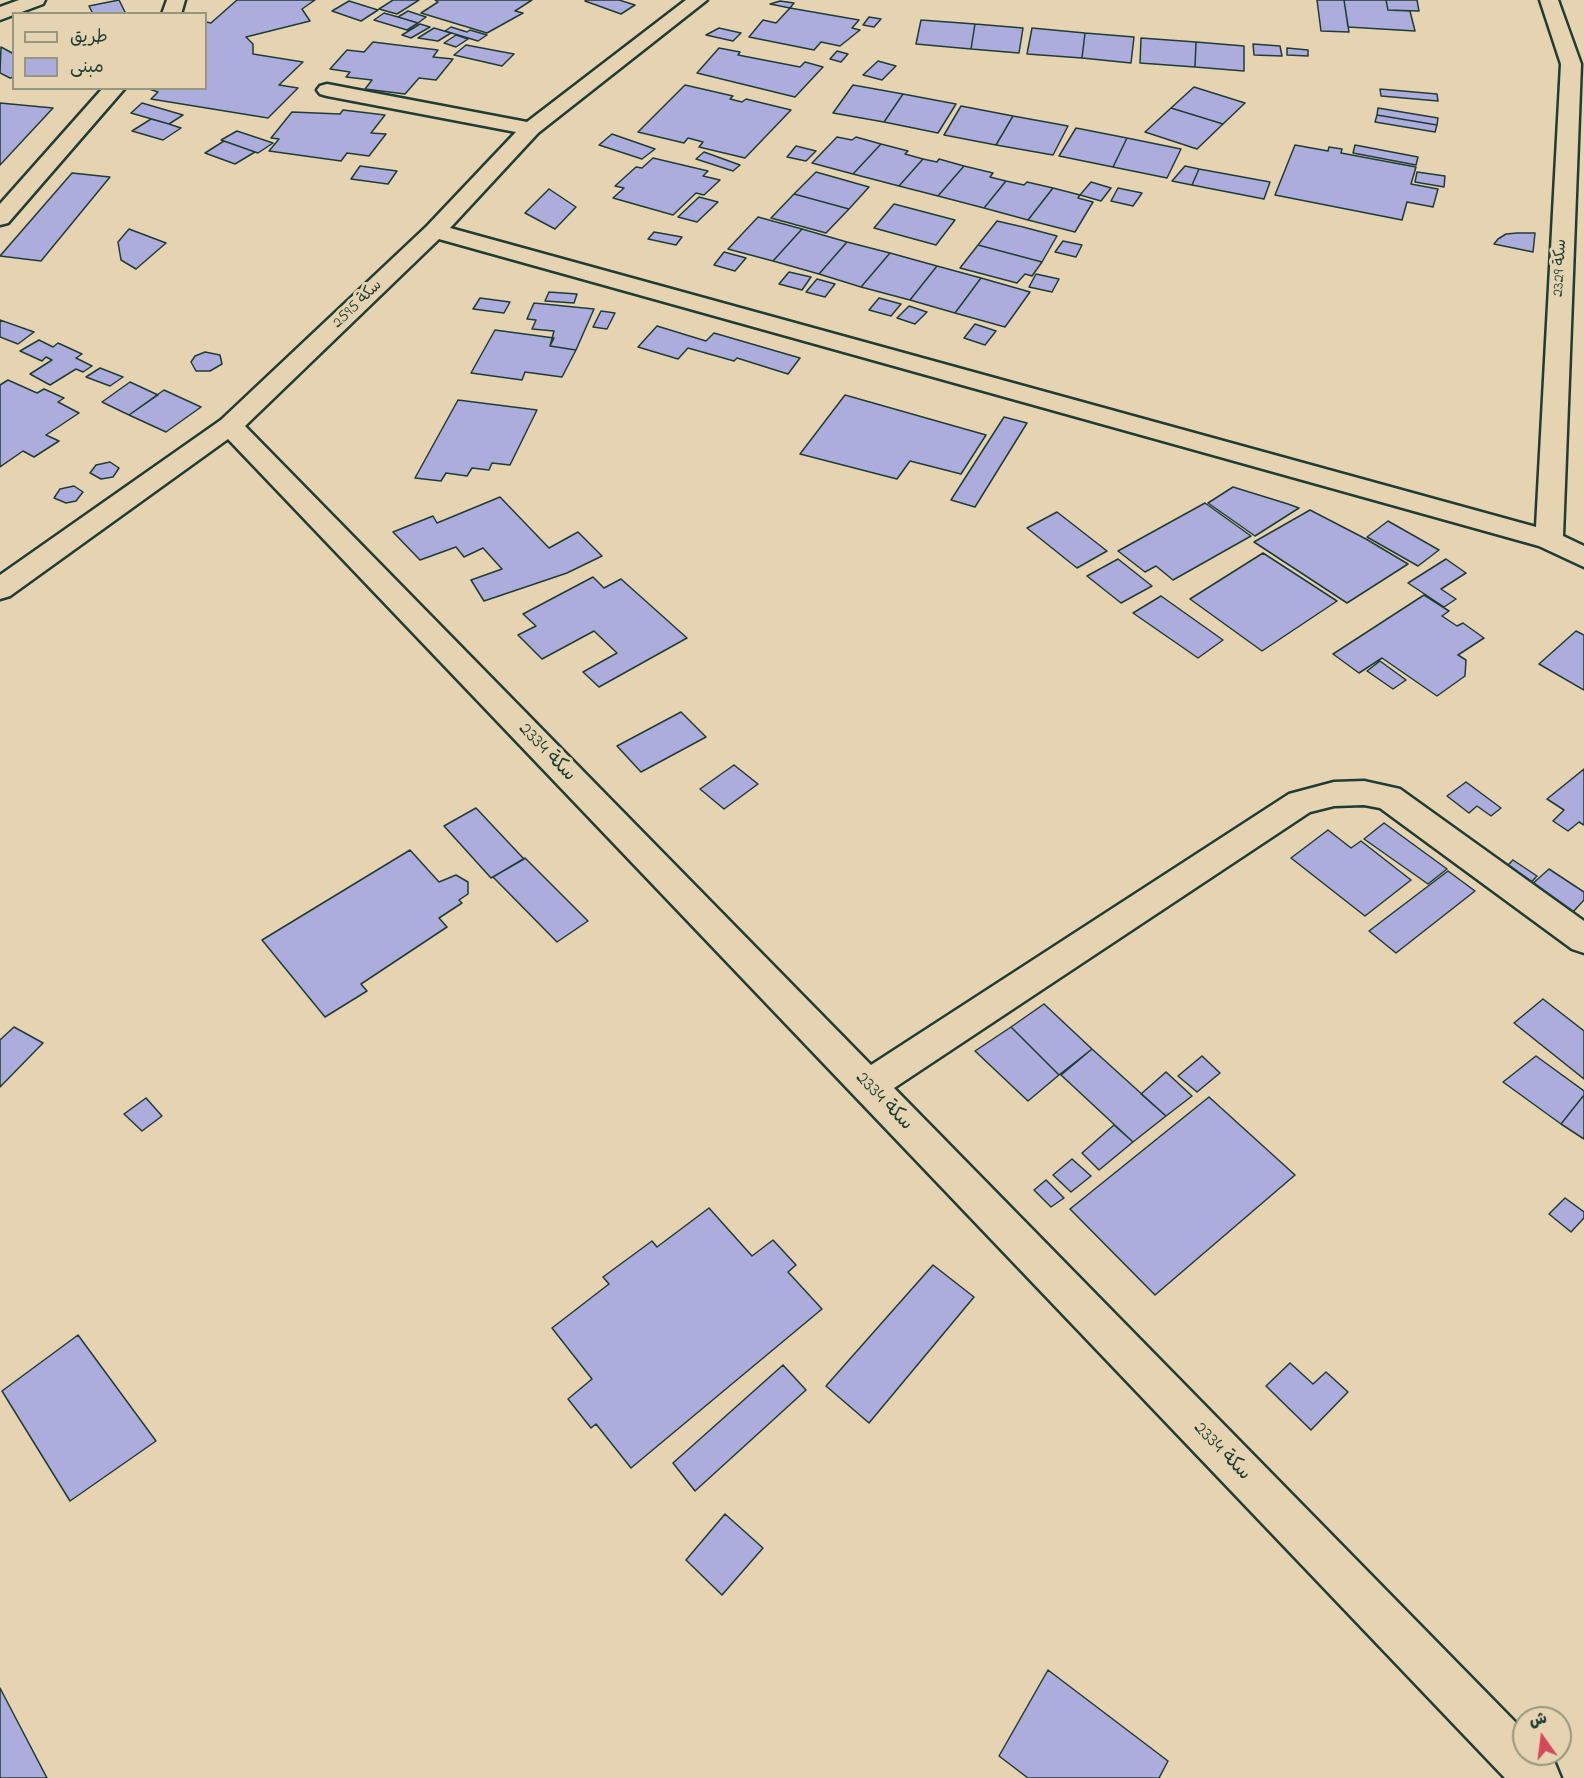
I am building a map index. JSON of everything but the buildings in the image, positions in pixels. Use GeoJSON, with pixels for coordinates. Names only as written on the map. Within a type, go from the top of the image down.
{"type":"FeatureCollection","features":[{"type":"Feature","properties":{"kind":"street"},"geometry":{"type":"LineString","coordinates":[[0,14],[36,0]]}},
{"type":"Feature","properties":{"kind":"street","name":"سكة 2595"},"geometry":{"type":"LineString","coordinates":[[0,590],[230,426],[435,231],[531,129],[698,0]]}},
{"type":"Feature","properties":{"kind":"street","name":"سكة 2329"},"geometry":{"type":"LineString","coordinates":[[1549,0],[1571,64],[1549,540]]}},
{"type":"Feature","properties":{"kind":"street"},"geometry":{"type":"LineString","coordinates":[[0,218],[114,90]]}},
{"type":"Feature","properties":{"kind":"street"},"geometry":{"type":"LineString","coordinates":[[327,90],[531,129]]}},
{"type":"Feature","properties":{"kind":"street"},"geometry":{"type":"LineString","coordinates":[[435,231],[1549,540],[1584,558]]}},
{"type":"Feature","properties":{"kind":"street","name":"سكة 2334"},"geometry":{"type":"LineString","coordinates":[[230,426],[1537,1778]]}},
{"type":"Feature","properties":{"kind":"street"},"geometry":{"type":"LineString","coordinates":[[868,1086],[1299,803],[1334,794],[1364,793],[1389,798],[1584,939]]}}]}
